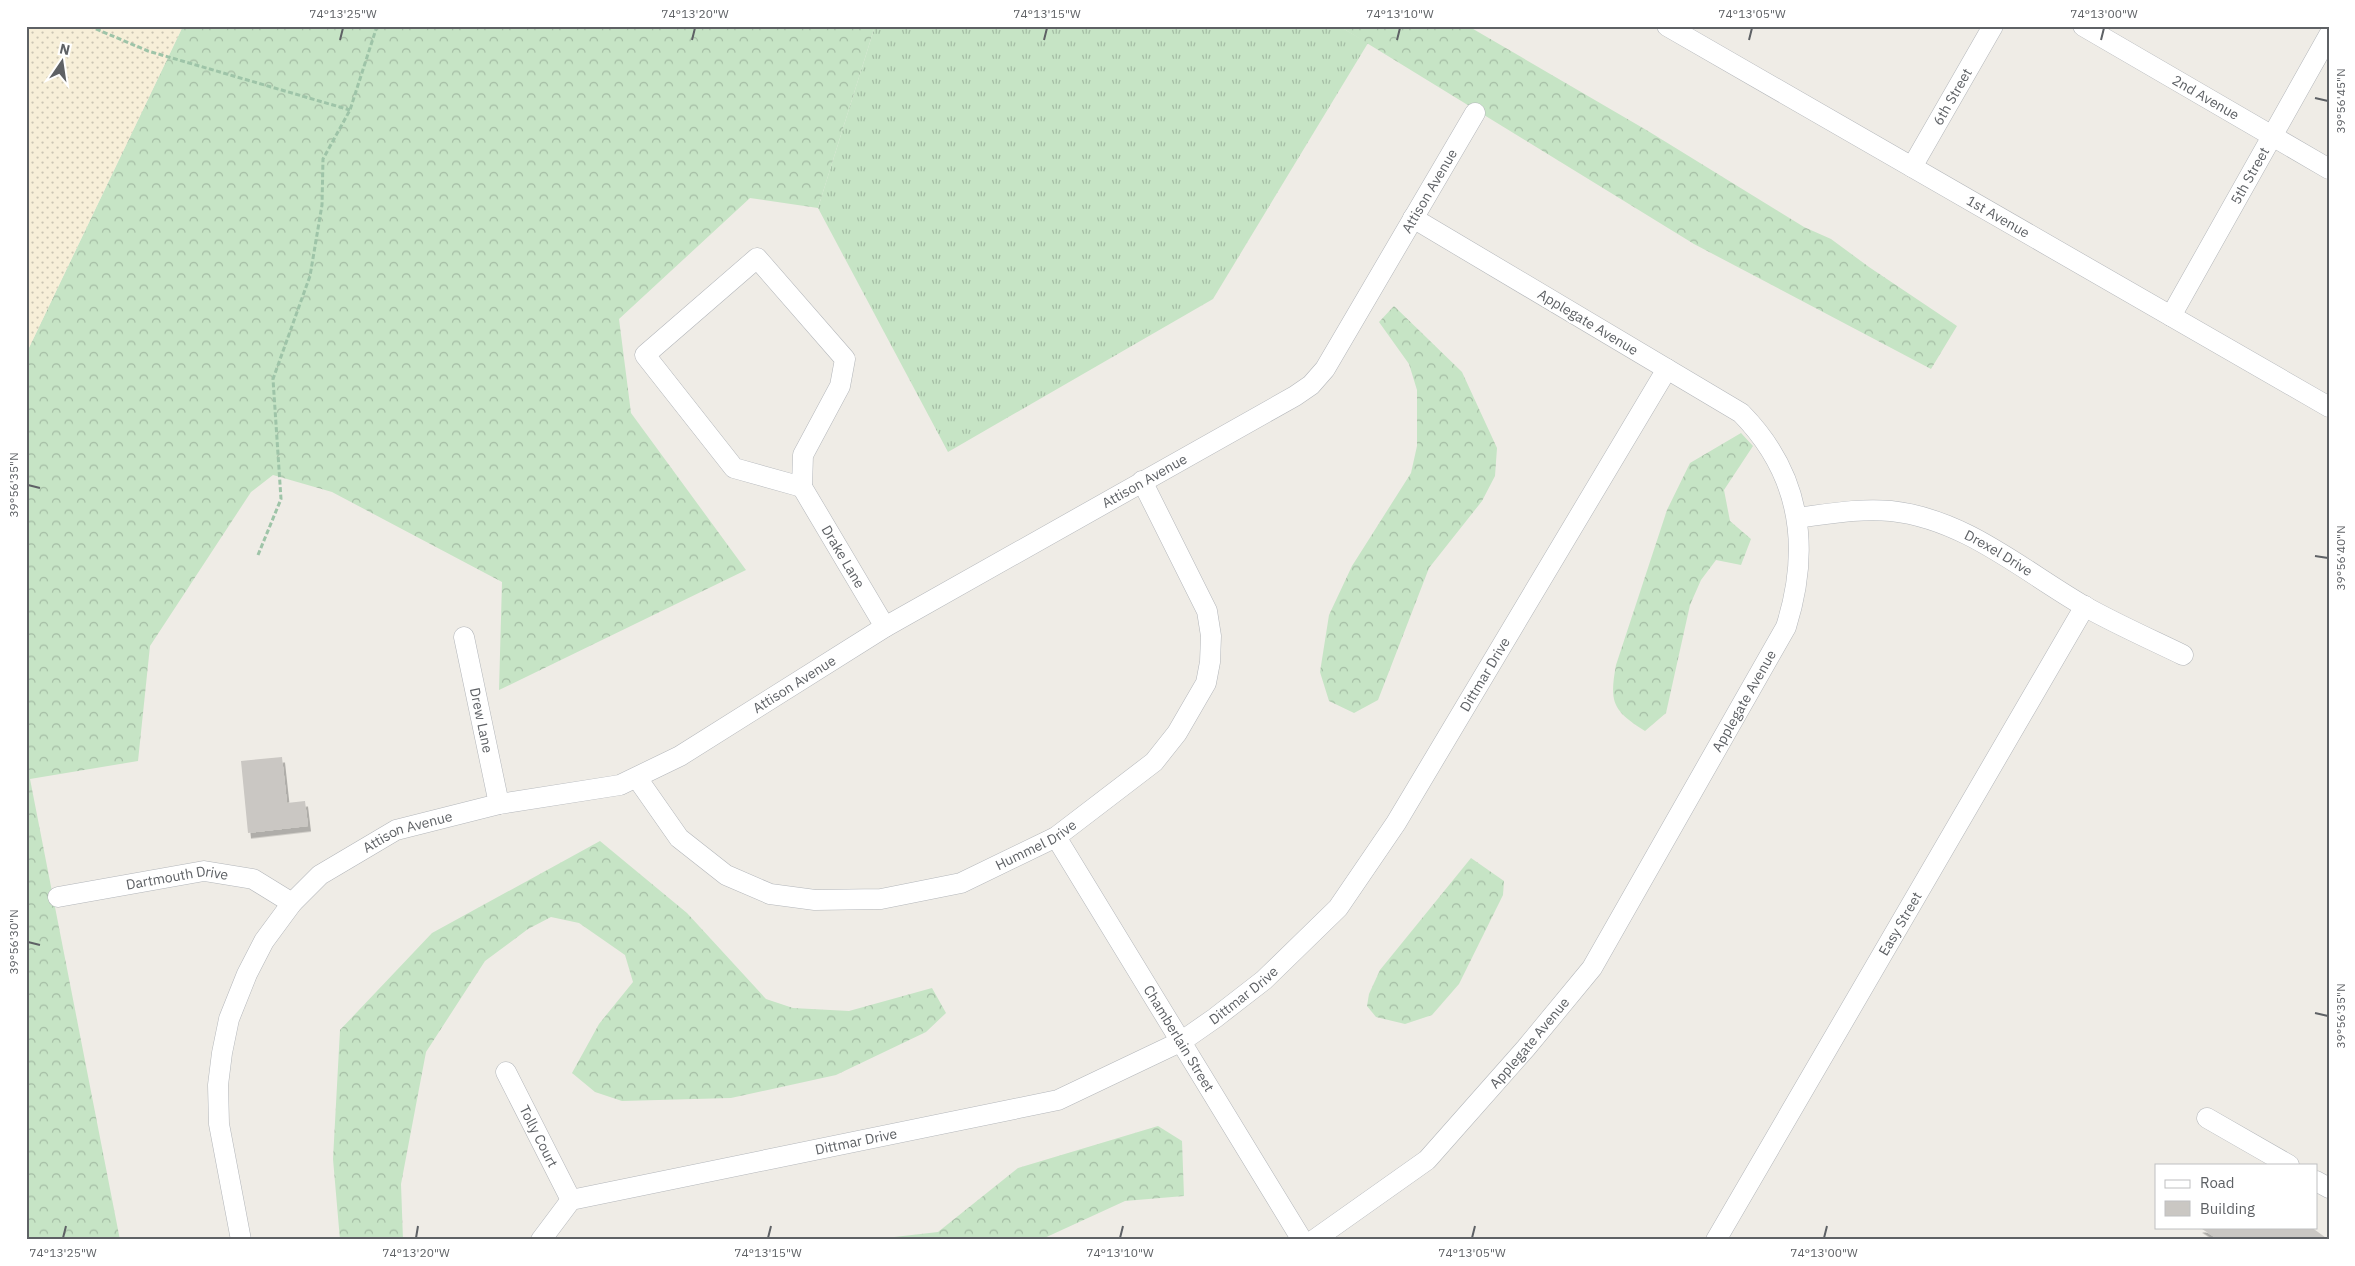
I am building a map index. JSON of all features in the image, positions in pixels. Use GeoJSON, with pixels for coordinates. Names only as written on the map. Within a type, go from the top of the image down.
{"type":"FeatureCollection","features":[{"type":"Feature","properties":{"kind":"street","name":"1st Avenue"},"geometry":{"type":"LineString","coordinates":[[1667,26],[2329,408]]}},
{"type":"Feature","properties":{"kind":"street","name":"6th Street"},"geometry":{"type":"LineString","coordinates":[[1912,167],[1993,26]]}},
{"type":"Feature","properties":{"kind":"street","name":"2nd Avenue"},"geometry":{"type":"LineString","coordinates":[[2083,26],[2329,169]]}},
{"type":"Feature","properties":{"kind":"street","name":"5th Street"},"geometry":{"type":"LineString","coordinates":[[2171,316],[2329,35]]}},
{"type":"Feature","properties":{"kind":"street","name":"Attison Avenue"},"geometry":{"type":"LineString","coordinates":[[241,1240],[219,1124],[218,1085],[229,1019],[247,974],[264,941],[292,903],[320,875],[396,830],[499,804],[620,785],[637,778],[680,756],[885,628],[1142,481],[1296,396],[1311,385],[1325,368],[1475,112]]}},
{"type":"Feature","properties":{"kind":"street","name":"Applegate Avenue"},"geometry":{"type":"LineString","coordinates":[[1314,1240],[1427,1160],[1526,1048],[1592,968],[1786,627],[1794,600],[1800,554],[1797,518],[1787,480],[1761,434],[1741,414],[1413,218]]}},
{"type":"Feature","properties":{"kind":"street"},"geometry":{"type":"LineString","coordinates":[[757,258],[845,359],[840,386],[803,455],[802,487],[734,468],[645,355],[757,258]]}},
{"type":"Feature","properties":{"kind":"street","name":"Dittmar Drive"},"geometry":{"type":"LineString","coordinates":[[571,1200],[1058,1100],[1182,1042],[1264,980],[1338,908],[1396,823],[1667,369]]}},
{"type":"Feature","properties":{"kind":"street","name":"Hummel Drive"},"geometry":{"type":"LineString","coordinates":[[637,778],[679,838],[726,875],[770,894],[814,900],[881,899],[952,885],[962,883],[1056,837],[1154,762],[1177,733],[1206,683],[1210,662],[1211,636],[1207,611],[1142,481]]}},
{"type":"Feature","properties":{"kind":"street","name":"Drake Lane"},"geometry":{"type":"LineString","coordinates":[[802,487],[885,628]]}},
{"type":"Feature","properties":{"kind":"street","name":"Drexel Drive"},"geometry":{"type":"LineString","coordinates":[[1797,518],[1864,510],[1893,512],[1932,520],[1977,538],[2085,606],[2183,655]]}},
{"type":"Feature","properties":{"kind":"street","name":"Easy Street"},"geometry":{"type":"LineString","coordinates":[[1716,1240],[2085,606]]}},
{"type":"Feature","properties":{"kind":"street","name":"Drew Lane"},"geometry":{"type":"LineString","coordinates":[[464,636],[499,804]]}},
{"type":"Feature","properties":{"kind":"street","name":"Chamberlain Street"},"geometry":{"type":"LineString","coordinates":[[1056,837],[1302,1240]]}},
{"type":"Feature","properties":{"kind":"street","name":"Dartmouth Drive"},"geometry":{"type":"LineString","coordinates":[[58,897],[204,871],[253,879],[292,903]]}},
{"type":"Feature","properties":{"kind":"street","name":"Tolly Court"},"geometry":{"type":"LineString","coordinates":[[506,1072],[571,1200]]}},
{"type":"Feature","properties":{"kind":"street"},"geometry":{"type":"LineString","coordinates":[[2207,1118],[2287,1164]]}},
{"type":"Feature","properties":{"kind":"street"},"geometry":{"type":"LineString","coordinates":[[2318,1181],[2329,1188]]}},
{"type":"Feature","properties":{"kind":"street"},"geometry":{"type":"LineString","coordinates":[[541,1240],[571,1200]]}},
{"type":"Feature","properties":{"kind":"path"},"geometry":{"type":"LineString","coordinates":[[89,26],[148,51],[350,110]]}},
{"type":"Feature","properties":{"kind":"path"},"geometry":{"type":"LineString","coordinates":[[258,555],[281,499],[273,379],[310,276],[322,205],[323,159],[350,110],[376,26]]}},
{"type":"Feature","properties":{"kind":"green space"},"geometry":{"type":"Polygon","coordinates":[[[183,26],[875,26],[818,208],[750,198],[619,319],[631,413],[746,570],[499,690],[502,582],[332,492],[273,475],[251,492],[150,646],[138,761],[30,779],[120,1240],[26,1240],[26,354],[183,26]]]}},
{"type":"Feature","properties":{"kind":"green space"},"geometry":{"type":"Polygon","coordinates":[[[875,26],[1339,26],[1368,43],[1213,299],[948,452],[818,208],[875,26]]]}},
{"type":"Feature","properties":{"kind":"green space"},"geometry":{"type":"Polygon","coordinates":[[[1339,26],[1468,26],[1648,131],[1804,227],[1831,239],[1957,326],[1931,369],[1694,244],[1339,26]]]}},
{"type":"Feature","properties":{"kind":"green space"},"geometry":{"type":"Polygon","coordinates":[[[1394,306],[1462,372],[1497,448],[1495,476],[1482,501],[1429,568],[1378,700],[1354,713],[1329,701],[1320,672],[1329,615],[1352,566],[1411,473],[1417,446],[1417,390],[1409,364],[1379,322],[1394,306]]]}},
{"type":"Feature","properties":{"kind":"green space"},"geometry":{"type":"Polygon","coordinates":[[[1741,433],[1753,446],[1724,490],[1730,521],[1751,539],[1741,565],[1716,560],[1701,580],[1690,605],[1666,713],[1645,731],[1626,718],[1616,705],[1613,689],[1616,665],[1667,510],[1690,463],[1741,433]]]}},
{"type":"Feature","properties":{"kind":"green space"},"geometry":{"type":"Polygon","coordinates":[[[600,841],[687,913],[766,999],[793,1008],[849,1011],[932,988],[946,1013],[926,1032],[836,1075],[731,1098],[622,1101],[595,1092],[572,1073],[599,1024],[633,982],[625,955],[579,923],[551,917],[528,929],[485,961],[426,1052],[401,1184],[403,1240],[340,1240],[333,1159],[340,1030],[432,933],[600,841]]]}},
{"type":"Feature","properties":{"kind":"green space"},"geometry":{"type":"Polygon","coordinates":[[[1471,858],[1504,881],[1503,895],[1459,984],[1432,1015],[1405,1024],[1376,1017],[1367,1006],[1369,994],[1380,970],[1471,858]]]}},
{"type":"Feature","properties":{"kind":"green space"},"geometry":{"type":"Polygon","coordinates":[[[1158,1126],[1182,1141],[1184,1196],[1125,1201],[1040,1240],[868,1240],[938,1232],[1018,1168],[1158,1126]]]}},
{"type":"Feature","properties":{"kind":"sand"},"geometry":{"type":"Polygon","coordinates":[[[26,26],[183,26],[26,354],[26,26]]]}},
{"type":"Feature","properties":{"kind":"building"},"geometry":{"type":"Polygon","coordinates":[[[282,757],[287,803],[305,801],[308,826],[248,833],[241,761],[282,757]]]}},
{"type":"Feature","properties":{"kind":"building"},"geometry":{"type":"Polygon","coordinates":[[[2201,1228],[2312,1228],[2329,1240],[2219,1240],[2201,1228]]]}}]}
